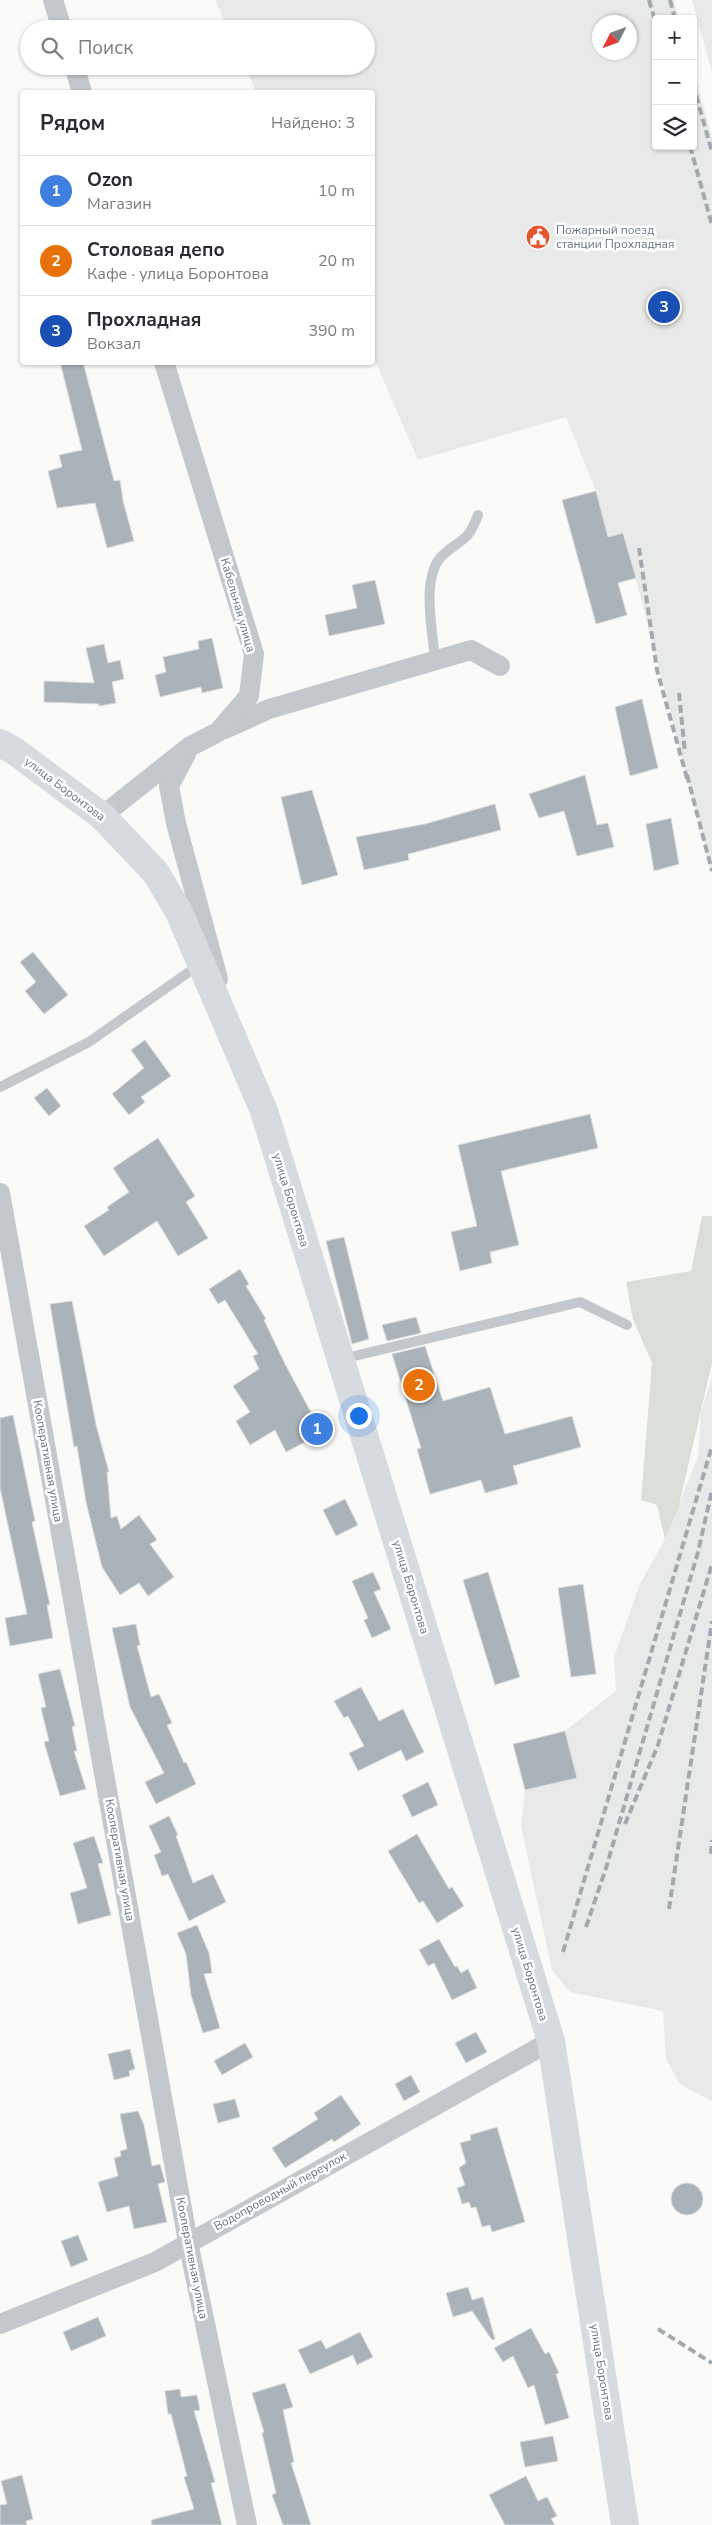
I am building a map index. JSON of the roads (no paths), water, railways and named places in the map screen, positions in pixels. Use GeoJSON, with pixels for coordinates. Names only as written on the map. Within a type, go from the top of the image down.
{"type":"FeatureCollection","features":[{"type":"Feature","properties":{"kind":"street"},"geometry":{"type":"LineString","coordinates":[[53,0],[59,20]]}},
{"type":"Feature","properties":{"kind":"street"},"geometry":{"type":"LineString","coordinates":[[77,75],[81,90]]}},
{"type":"Feature","properties":{"kind":"street","name":"Кабельная улица"},"geometry":{"type":"LineString","coordinates":[[102,816],[189,748],[218,732],[249,696],[254,654],[165,365]]}},
{"type":"Feature","properties":{"kind":"street"},"geometry":{"type":"LineString","coordinates":[[218,732],[269,709],[471,650],[500,666]]}},
{"type":"Feature","properties":{"kind":"street","name":"улица Боронтова"},"geometry":{"type":"LineString","coordinates":[[0,743],[13,750],[102,816],[156,873],[179,912],[264,1111],[551,2042],[625,2525]]}},
{"type":"Feature","properties":{"kind":"street"},"geometry":{"type":"LineString","coordinates":[[189,748],[169,786],[176,823],[204,920],[233,1042]]}},
{"type":"Feature","properties":{"kind":"street","name":"Кооперативная улица"},"geometry":{"type":"LineString","coordinates":[[0,1193],[188,2242],[247,2525]]}},
{"type":"Feature","properties":{"kind":"street","name":"Водопроводный переулок"},"geometry":{"type":"LineString","coordinates":[[0,2324],[155,2262],[551,2042]]}},
{"type":"Feature","properties":{"kind":"lane"},"geometry":{"type":"LineString","coordinates":[[435,660],[429,588],[430,574],[435,563],[443,554],[466,538],[478,516]]}},
{"type":"Feature","properties":{"kind":"lane"},"geometry":{"type":"LineString","coordinates":[[0,1087],[89,1042],[202,963]]}},
{"type":"Feature","properties":{"kind":"lane"},"geometry":{"type":"LineString","coordinates":[[340,1359],[580,1302],[627,1325]]}},
{"type":"Feature","properties":{"kind":"railway"},"geometry":{"type":"LineString","coordinates":[[649,0],[653,15]]}},
{"type":"Feature","properties":{"kind":"railway"},"geometry":{"type":"LineString","coordinates":[[670,0],[674,15]]}},
{"type":"Feature","properties":{"kind":"railway"},"geometry":{"type":"LineString","coordinates":[[697,98],[712,152]]}},
{"type":"Feature","properties":{"kind":"railway"},"geometry":{"type":"LineString","coordinates":[[691,150],[712,225]]}},
{"type":"Feature","properties":{"kind":"railway"},"geometry":{"type":"LineString","coordinates":[[639,548],[657,670],[688,782]]}},
{"type":"Feature","properties":{"kind":"railway"},"geometry":{"type":"LineString","coordinates":[[679,693],[685,753]]}},
{"type":"Feature","properties":{"kind":"railway"},"geometry":{"type":"LineString","coordinates":[[687,775],[712,871]]}},
{"type":"Feature","properties":{"kind":"railway"},"geometry":{"type":"LineString","coordinates":[[563,1952],[712,1446]]}},
{"type":"Feature","properties":{"kind":"railway"},"geometry":{"type":"LineString","coordinates":[[586,1927],[606,1868],[698,1552],[712,1490]]}},
{"type":"Feature","properties":{"kind":"railway"},"geometry":{"type":"LineString","coordinates":[[625,1824],[658,1745],[712,1564]]}},
{"type":"Feature","properties":{"kind":"railway"},"geometry":{"type":"LineString","coordinates":[[669,1909],[712,1621]]}},
{"type":"Feature","properties":{"kind":"railway"},"geometry":{"type":"LineString","coordinates":[[711,1854],[712,1840]]}},
{"type":"Feature","properties":{"kind":"railway"},"geometry":{"type":"LineString","coordinates":[[658,2329],[712,2363]]}},
{"type":"Feature","properties":{"kind":"place","name":"Пожарный поезд станции Прохладная"},"geometry":{"type":"Point","coordinates":[538,237]}},
{"type":"Feature","properties":{"kind":"place","name":"Прохладная"},"geometry":{"type":"Point","coordinates":[664,307]}},
{"type":"Feature","properties":{"kind":"place","name":"Столовая депо"},"geometry":{"type":"Point","coordinates":[419,1385]}},
{"type":"Feature","properties":{"kind":"place","name":"Ozon"},"geometry":{"type":"Point","coordinates":[317,1429]}}]}
